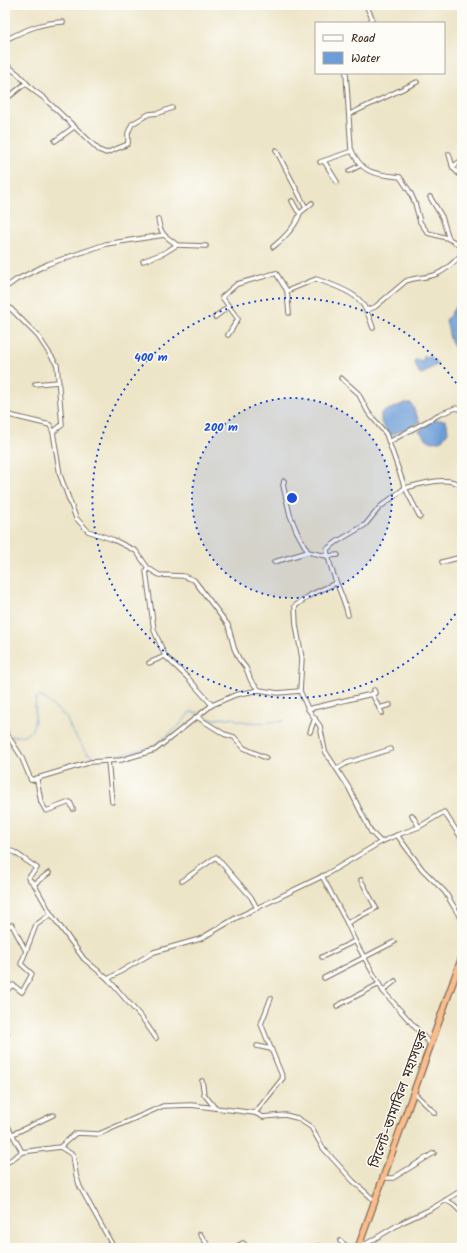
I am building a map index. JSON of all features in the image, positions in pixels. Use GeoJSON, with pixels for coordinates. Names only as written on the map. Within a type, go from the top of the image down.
{"type":"FeatureCollection","features":[{"type":"Feature","properties":{"kind":"highway","name":"সিলেট-তামাবিল মহাসড়ক"},"geometry":{"type":"LineString","coordinates":[[359,1245],[462,958]]}},
{"type":"Feature","properties":{"kind":"street"},"geometry":{"type":"LineString","coordinates":[[366,5],[372,18],[370,22]]}},
{"type":"Feature","properties":{"kind":"street"},"geometry":{"type":"LineString","coordinates":[[5,40],[36,25],[51,22],[63,22]]}},
{"type":"Feature","properties":{"kind":"street"},"geometry":{"type":"LineString","coordinates":[[5,64],[18,74],[26,84],[44,98],[99,150],[106,153],[128,144],[129,130],[132,124],[149,114],[159,113],[172,108]]}},
{"type":"Feature","properties":{"kind":"street"},"geometry":{"type":"LineString","coordinates":[[346,74],[352,151],[356,160],[365,170],[400,177],[410,192],[420,222],[428,233],[449,239],[462,246]]}},
{"type":"Feature","properties":{"kind":"street"},"geometry":{"type":"LineString","coordinates":[[350,114],[417,82]]}},
{"type":"Feature","properties":{"kind":"street"},"geometry":{"type":"LineString","coordinates":[[5,100],[26,84]]}},
{"type":"Feature","properties":{"kind":"street"},"geometry":{"type":"LineString","coordinates":[[55,141],[74,127]]}},
{"type":"Feature","properties":{"kind":"street"},"geometry":{"type":"LineString","coordinates":[[276,150],[306,208]]}},
{"type":"Feature","properties":{"kind":"street"},"geometry":{"type":"LineString","coordinates":[[337,182],[322,161],[352,151]]}},
{"type":"Feature","properties":{"kind":"street"},"geometry":{"type":"LineString","coordinates":[[449,154],[453,168],[462,177]]}},
{"type":"Feature","properties":{"kind":"street"},"geometry":{"type":"LineString","coordinates":[[452,165],[455,165],[462,160]]}},
{"type":"Feature","properties":{"kind":"street"},"geometry":{"type":"LineString","coordinates":[[349,171],[360,165]]}},
{"type":"Feature","properties":{"kind":"street"},"geometry":{"type":"LineString","coordinates":[[430,197],[442,217],[449,239]]}},
{"type":"Feature","properties":{"kind":"street"},"geometry":{"type":"LineString","coordinates":[[292,200],[300,213]]}},
{"type":"Feature","properties":{"kind":"street"},"geometry":{"type":"LineString","coordinates":[[273,247],[298,221],[300,213],[312,203]]}},
{"type":"Feature","properties":{"kind":"street"},"geometry":{"type":"LineString","coordinates":[[158,219],[160,228],[164,235],[177,245]]}},
{"type":"Feature","properties":{"kind":"street"},"geometry":{"type":"LineString","coordinates":[[5,288],[16,280],[48,264],[106,244],[164,235]]}},
{"type":"Feature","properties":{"kind":"street"},"geometry":{"type":"LineString","coordinates":[[143,261],[164,253],[177,245],[206,246]]}},
{"type":"Feature","properties":{"kind":"street"},"geometry":{"type":"LineString","coordinates":[[366,310],[374,307],[406,281],[437,274],[462,254]]}},
{"type":"Feature","properties":{"kind":"street"},"geometry":{"type":"LineString","coordinates":[[228,335],[238,319],[222,297],[237,284],[276,274],[288,291],[289,313]]}},
{"type":"Feature","properties":{"kind":"street"},"geometry":{"type":"LineString","coordinates":[[288,291],[316,279],[330,284],[358,298],[366,310],[374,328]]}},
{"type":"Feature","properties":{"kind":"street"},"geometry":{"type":"LineString","coordinates":[[5,303],[38,336],[57,365],[62,425],[53,432]]}},
{"type":"Feature","properties":{"kind":"street"},"geometry":{"type":"LineString","coordinates":[[215,317],[229,306]]}},
{"type":"Feature","properties":{"kind":"street"},"geometry":{"type":"LineString","coordinates":[[341,378],[358,393],[368,412],[386,434],[405,488],[420,517]]}},
{"type":"Feature","properties":{"kind":"street"},"geometry":{"type":"LineString","coordinates":[[35,384],[59,382]]}},
{"type":"Feature","properties":{"kind":"street"},"geometry":{"type":"LineString","coordinates":[[389,442],[440,414],[456,408],[462,410]]}},
{"type":"Feature","properties":{"kind":"street"},"geometry":{"type":"LineString","coordinates":[[5,414],[50,425],[53,432],[60,475],[76,518],[88,531],[114,540],[136,551],[148,568],[160,575],[184,576],[194,580],[228,625],[234,648],[239,659],[246,668],[251,681],[259,690]]}},
{"type":"Feature","properties":{"kind":"street"},"geometry":{"type":"LineString","coordinates":[[284,481],[283,485],[290,515],[308,552]]}},
{"type":"Feature","properties":{"kind":"street"},"geometry":{"type":"LineString","coordinates":[[348,615],[345,602],[336,583],[327,556],[327,549],[365,525],[380,507],[405,488],[434,481],[458,483],[462,486]]}},
{"type":"Feature","properties":{"kind":"street"},"geometry":{"type":"LineString","coordinates":[[274,562],[308,552],[327,556],[338,555]]}},
{"type":"Feature","properties":{"kind":"street"},"geometry":{"type":"LineString","coordinates":[[442,562],[462,556]]}},
{"type":"Feature","properties":{"kind":"street"},"geometry":{"type":"LineString","coordinates":[[148,568],[146,571],[154,630],[165,656],[188,678],[212,706]]}},
{"type":"Feature","properties":{"kind":"street"},"geometry":{"type":"LineString","coordinates":[[336,583],[312,594],[295,606],[296,625],[302,658],[300,691],[308,709],[320,726],[325,751],[349,788],[371,832],[381,842]]}},
{"type":"Feature","properties":{"kind":"street"},"geometry":{"type":"LineString","coordinates":[[149,663],[165,656]]}},
{"type":"Feature","properties":{"kind":"street"},"geometry":{"type":"LineString","coordinates":[[31,780],[91,762],[121,760],[155,750],[212,706],[235,695],[259,690],[278,693],[300,691]]}},
{"type":"Feature","properties":{"kind":"street"},"geometry":{"type":"LineString","coordinates":[[308,709],[372,694],[375,693],[374,690]]}},
{"type":"Feature","properties":{"kind":"street"},"geometry":{"type":"LineString","coordinates":[[372,694],[382,712]]}},
{"type":"Feature","properties":{"kind":"street"},"geometry":{"type":"LineString","coordinates":[[379,708],[390,705]]}},
{"type":"Feature","properties":{"kind":"street"},"geometry":{"type":"LineString","coordinates":[[197,717],[224,734],[234,737],[244,748],[266,758]]}},
{"type":"Feature","properties":{"kind":"street"},"geometry":{"type":"LineString","coordinates":[[310,732],[314,718]]}},
{"type":"Feature","properties":{"kind":"street"},"geometry":{"type":"LineString","coordinates":[[5,730],[21,756],[31,780]]}},
{"type":"Feature","properties":{"kind":"street"},"geometry":{"type":"LineString","coordinates":[[337,769],[346,763],[391,749]]}},
{"type":"Feature","properties":{"kind":"street"},"geometry":{"type":"LineString","coordinates":[[108,761],[112,802]]}},
{"type":"Feature","properties":{"kind":"street"},"geometry":{"type":"LineString","coordinates":[[31,780],[37,780],[41,802],[46,811],[70,802],[73,809]]}},
{"type":"Feature","properties":{"kind":"street"},"geometry":{"type":"LineString","coordinates":[[108,978],[154,952],[200,939],[257,908],[322,876],[381,842],[419,827],[444,812],[462,839]]}},
{"type":"Feature","properties":{"kind":"street"},"geometry":{"type":"LineString","coordinates":[[412,815],[419,827]]}},
{"type":"Feature","properties":{"kind":"street"},"geometry":{"type":"LineString","coordinates":[[397,835],[422,869],[445,892],[462,920]]}},
{"type":"Feature","properties":{"kind":"street"},"geometry":{"type":"LineString","coordinates":[[5,849],[14,852],[37,868],[28,878],[34,884],[51,914],[84,959],[108,978],[142,1018],[156,1038]]}},
{"type":"Feature","properties":{"kind":"street"},"geometry":{"type":"LineString","coordinates":[[182,881],[216,857],[251,897],[257,908]]}},
{"type":"Feature","properties":{"kind":"street"},"geometry":{"type":"LineString","coordinates":[[34,884],[49,873]]}},
{"type":"Feature","properties":{"kind":"street"},"geometry":{"type":"LineString","coordinates":[[322,876],[355,941],[383,991],[431,1045]]}},
{"type":"Feature","properties":{"kind":"street"},"geometry":{"type":"LineString","coordinates":[[347,923],[376,908],[361,880]]}},
{"type":"Feature","properties":{"kind":"street"},"geometry":{"type":"LineString","coordinates":[[5,992],[13,985],[22,992],[32,974],[21,964],[36,925],[51,914]]}},
{"type":"Feature","properties":{"kind":"street"},"geometry":{"type":"LineString","coordinates":[[5,927],[12,925],[26,952]]}},
{"type":"Feature","properties":{"kind":"street"},"geometry":{"type":"LineString","coordinates":[[322,957],[355,941]]}},
{"type":"Feature","properties":{"kind":"street"},"geometry":{"type":"LineString","coordinates":[[324,978],[364,956],[394,942]]}},
{"type":"Feature","properties":{"kind":"street"},"geometry":{"type":"LineString","coordinates":[[383,991],[395,981]]}},
{"type":"Feature","properties":{"kind":"street"},"geometry":{"type":"LineString","coordinates":[[338,1006],[379,984]]}},
{"type":"Feature","properties":{"kind":"street"},"geometry":{"type":"LineString","coordinates":[[256,1114],[283,1078],[261,1024],[271,998]]}},
{"type":"Feature","properties":{"kind":"street"},"geometry":{"type":"LineString","coordinates":[[258,1046],[271,1049]]}},
{"type":"Feature","properties":{"kind":"street"},"geometry":{"type":"LineString","coordinates":[[202,1081],[204,1094],[215,1108]]}},
{"type":"Feature","properties":{"kind":"street"},"geometry":{"type":"LineString","coordinates":[[414,1093],[435,1113]]}},
{"type":"Feature","properties":{"kind":"street"},"geometry":{"type":"LineString","coordinates":[[5,1164],[22,1152],[60,1147],[76,1133],[99,1134],[163,1106],[192,1105],[256,1114],[263,1118],[285,1116],[297,1118],[311,1127],[323,1148],[353,1181],[375,1201]]}},
{"type":"Feature","properties":{"kind":"street"},"geometry":{"type":"LineString","coordinates":[[13,1134],[52,1115]]}},
{"type":"Feature","properties":{"kind":"street"},"geometry":{"type":"LineString","coordinates":[[5,1121],[22,1152]]}},
{"type":"Feature","properties":{"kind":"street"},"geometry":{"type":"LineString","coordinates":[[60,1147],[72,1155],[80,1187],[114,1248]]}},
{"type":"Feature","properties":{"kind":"street"},"geometry":{"type":"LineString","coordinates":[[384,1178],[392,1178],[434,1154]]}},
{"type":"Feature","properties":{"kind":"street"},"geometry":{"type":"LineString","coordinates":[[359,1245],[366,1244],[462,1190]]}},
{"type":"Feature","properties":{"kind":"street"},"geometry":{"type":"LineString","coordinates":[[446,1200],[462,1213]]}},
{"type":"Feature","properties":{"kind":"street"},"geometry":{"type":"LineString","coordinates":[[200,1234],[210,1248]]}},
{"type":"Feature","properties":{"kind":"street"},"geometry":{"type":"LineString","coordinates":[[340,1241],[349,1248]]}},
{"type":"Feature","properties":{"kind":"street"},"geometry":{"type":"LineString","coordinates":[[234,1248],[244,1243],[248,1248]]}},
{"type":"Feature","properties":{"kind":"street"},"geometry":{"type":"LineString","coordinates":[[366,1244],[370,1248]]}},
{"type":"Feature","properties":{"kind":"water"},"geometry":{"type":"Polygon","coordinates":[[[462,301],[462,352],[457,354],[450,339],[446,320],[457,305],[462,301]]]}},
{"type":"Feature","properties":{"kind":"water"},"geometry":{"type":"Polygon","coordinates":[[[424,356],[431,357],[438,364],[422,374],[419,373],[414,361],[416,359],[423,362],[424,356]]]}},
{"type":"Feature","properties":{"kind":"water"},"geometry":{"type":"Polygon","coordinates":[[[405,403],[411,403],[420,422],[390,436],[381,422],[381,413],[405,403]]]}},
{"type":"Feature","properties":{"kind":"water"},"geometry":{"type":"Polygon","coordinates":[[[445,420],[447,423],[448,432],[442,440],[434,442],[426,439],[419,431],[430,422],[445,420]]]}},
{"type":"Feature","properties":{"kind":"waterway"},"geometry":{"type":"LineString","coordinates":[[10,736],[20,736],[31,731],[35,720],[36,698],[40,696],[66,717],[71,729],[86,752],[95,758],[105,758],[152,747],[178,727],[190,712],[200,713]]}},
{"type":"Feature","properties":{"kind":"waterway"},"geometry":{"type":"LineString","coordinates":[[202,715],[208,719],[233,718],[240,721],[252,722],[284,721]]}}]}
